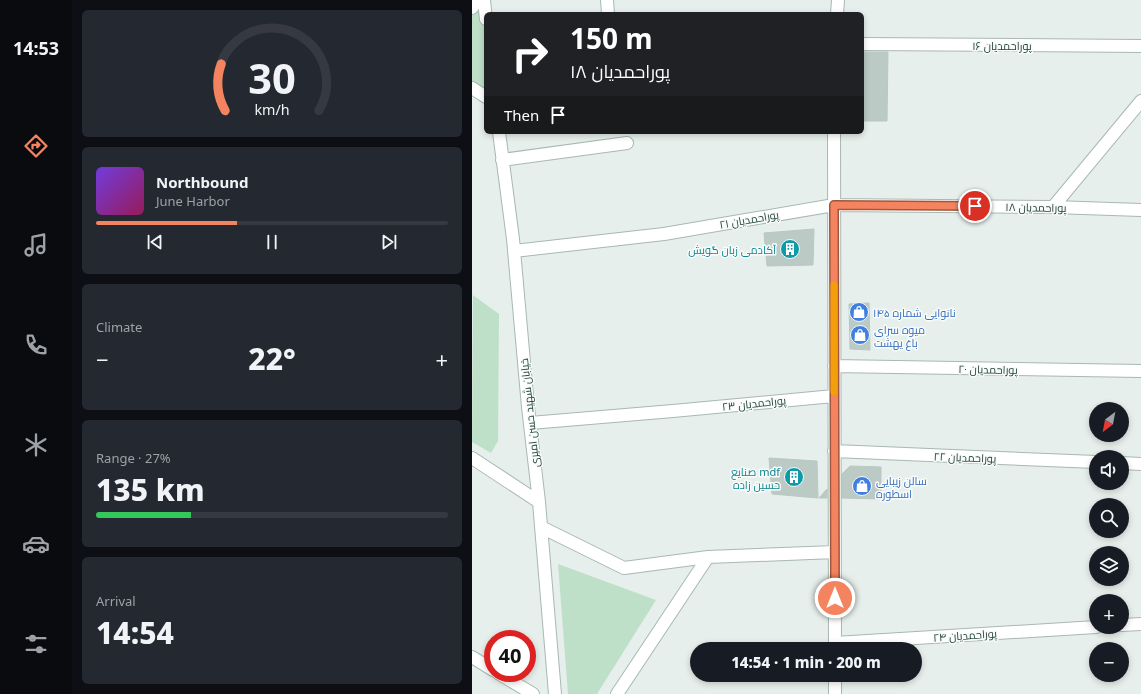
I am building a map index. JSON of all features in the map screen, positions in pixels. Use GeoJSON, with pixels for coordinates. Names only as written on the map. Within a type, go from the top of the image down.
{"type":"FeatureCollection","features":[{"type":"Feature","properties":{"kind":"street"},"geometry":{"type":"LineString","coordinates":[[472,8],[478,0]]}},
{"type":"Feature","properties":{"kind":"street"},"geometry":{"type":"LineString","coordinates":[[484,0],[485,12]]}},
{"type":"Feature","properties":{"kind":"street"},"geometry":{"type":"LineString","coordinates":[[607,0],[608,12]]}},
{"type":"Feature","properties":{"kind":"street"},"geometry":{"type":"LineString","coordinates":[[837,12],[838,0]]}},
{"type":"Feature","properties":{"kind":"street","name":"پوراحمدیان ۱۶"},"geometry":{"type":"LineString","coordinates":[[864,44],[1141,46]]}},
{"type":"Feature","properties":{"kind":"street"},"geometry":{"type":"LineString","coordinates":[[472,88],[484,96]]}},
{"type":"Feature","properties":{"kind":"street"},"geometry":{"type":"LineString","coordinates":[[1053,207],[1141,101]]}},
{"type":"Feature","properties":{"kind":"street","name":"خیابان شهید حسن امیری"},"geometry":{"type":"LineString","coordinates":[[499,134],[514,251],[541,527],[555,694]]}},
{"type":"Feature","properties":{"kind":"street"},"geometry":{"type":"LineString","coordinates":[[834,134],[835,642]]}},
{"type":"Feature","properties":{"kind":"street"},"geometry":{"type":"LineString","coordinates":[[502,160],[627,143]]}},
{"type":"Feature","properties":{"kind":"street","name":"پوراحمدیان ۱۸"},"geometry":{"type":"LineString","coordinates":[[834,205],[1053,207],[1141,210]]}},
{"type":"Feature","properties":{"kind":"street","name":"پوراحمدیان ۲۱"},"geometry":{"type":"LineString","coordinates":[[514,251],[664,234],[834,205]]}},
{"type":"Feature","properties":{"kind":"street","name":"پوراحمدیان ۲۰"},"geometry":{"type":"LineString","coordinates":[[834,366],[1141,371]]}},
{"type":"Feature","properties":{"kind":"street","name":"پوراحمدیان ۲۳"},"geometry":{"type":"LineString","coordinates":[[530,423],[834,396]]}},
{"type":"Feature","properties":{"kind":"street","name":"پوراحمدیان ۲۲"},"geometry":{"type":"LineString","coordinates":[[834,451],[1089,462]]}},
{"type":"Feature","properties":{"kind":"street"},"geometry":{"type":"LineString","coordinates":[[472,458],[538,502]]}},
{"type":"Feature","properties":{"kind":"street"},"geometry":{"type":"LineString","coordinates":[[1129,464],[1141,464]]}},
{"type":"Feature","properties":{"kind":"street"},"geometry":{"type":"LineString","coordinates":[[541,527],[624,568],[708,557],[835,552]]}},
{"type":"Feature","properties":{"kind":"street"},"geometry":{"type":"LineString","coordinates":[[617,694],[708,557]]}},
{"type":"Feature","properties":{"kind":"street"},"geometry":{"type":"LineString","coordinates":[[1129,625],[1141,624]]}},
{"type":"Feature","properties":{"kind":"street","name":"پوراحمدیان ۲۴"},"geometry":{"type":"LineString","coordinates":[[890,642],[1089,628]]}},
{"type":"Feature","properties":{"kind":"street"},"geometry":{"type":"LineString","coordinates":[[472,658],[484,665]]}},
{"type":"Feature","properties":{"kind":"street"},"geometry":{"type":"LineString","coordinates":[[513,682],[533,694]]}},
{"type":"Feature","properties":{"kind":"street"},"geometry":{"type":"LineString","coordinates":[[835,682],[835,694]]}},
{"type":"Feature","properties":{"kind":"green space"},"geometry":{"type":"Polygon","coordinates":[[[482,0],[484,18],[484,94],[472,86],[472,12],[482,0]]]}},
{"type":"Feature","properties":{"kind":"green space"},"geometry":{"type":"Polygon","coordinates":[[[473,295],[499,314],[498,441],[491,453],[472,442],[473,295]]]}},
{"type":"Feature","properties":{"kind":"green space"},"geometry":{"type":"Polygon","coordinates":[[[558,564],[656,600],[597,694],[568,694],[558,564]]]}},
{"type":"Feature","properties":{"kind":"building"},"geometry":{"type":"Polygon","coordinates":[[[864,52],[888,52],[887,121],[864,121],[864,52]]]}},
{"type":"Feature","properties":{"kind":"building","name":"آکادمی زبان گویش"},"geometry":{"type":"Polygon","coordinates":[[[814,229],[813,265],[767,266],[764,233],[814,229]]]}},
{"type":"Feature","properties":{"kind":"building","name":"میوه سرای باغ یهشت"},"geometry":{"type":"Polygon","coordinates":[[[869,303],[870,350],[850,349],[849,304],[869,303]]]}},
{"type":"Feature","properties":{"kind":"building","name":"صنایع mdf حسین زاده"},"geometry":{"type":"Polygon","coordinates":[[[769,458],[817,461],[818,498],[772,494],[769,458]]]}},
{"type":"Feature","properties":{"kind":"building","name":"سالن زیبایی اسطوره"},"geometry":{"type":"Polygon","coordinates":[[[850,466],[881,467],[881,499],[842,498],[842,474],[850,466]]]}},
{"type":"Feature","properties":{"kind":"building"},"geometry":{"type":"Polygon","coordinates":[[[827,489],[827,498],[819,498],[827,489]]]}},
{"type":"Feature","properties":{"kind":"slow traffic"},"geometry":{"type":"LineString","coordinates":[[834,285],[834,392]]}},
{"type":"Feature","properties":{"kind":"place","name":"آکادمی زبان گویش"},"geometry":{"type":"Point","coordinates":[790,249]}},
{"type":"Feature","properties":{"kind":"place","name":"نانوایی شماره ۱۴۵"},"geometry":{"type":"Point","coordinates":[859,312]}},
{"type":"Feature","properties":{"kind":"place","name":"میوه سرای باغ یهشت"},"geometry":{"type":"Point","coordinates":[860,335]}},
{"type":"Feature","properties":{"kind":"place","name":"صنایع mdf حسین زاده"},"geometry":{"type":"Point","coordinates":[794,477]}},
{"type":"Feature","properties":{"kind":"place","name":"سالن زیبایی اسطوره"},"geometry":{"type":"Point","coordinates":[862,486]}},
{"type":"Feature","properties":{"kind":"route"},"geometry":{"type":"LineString","coordinates":[[835,598],[834,205],[975,206]]}}]}
